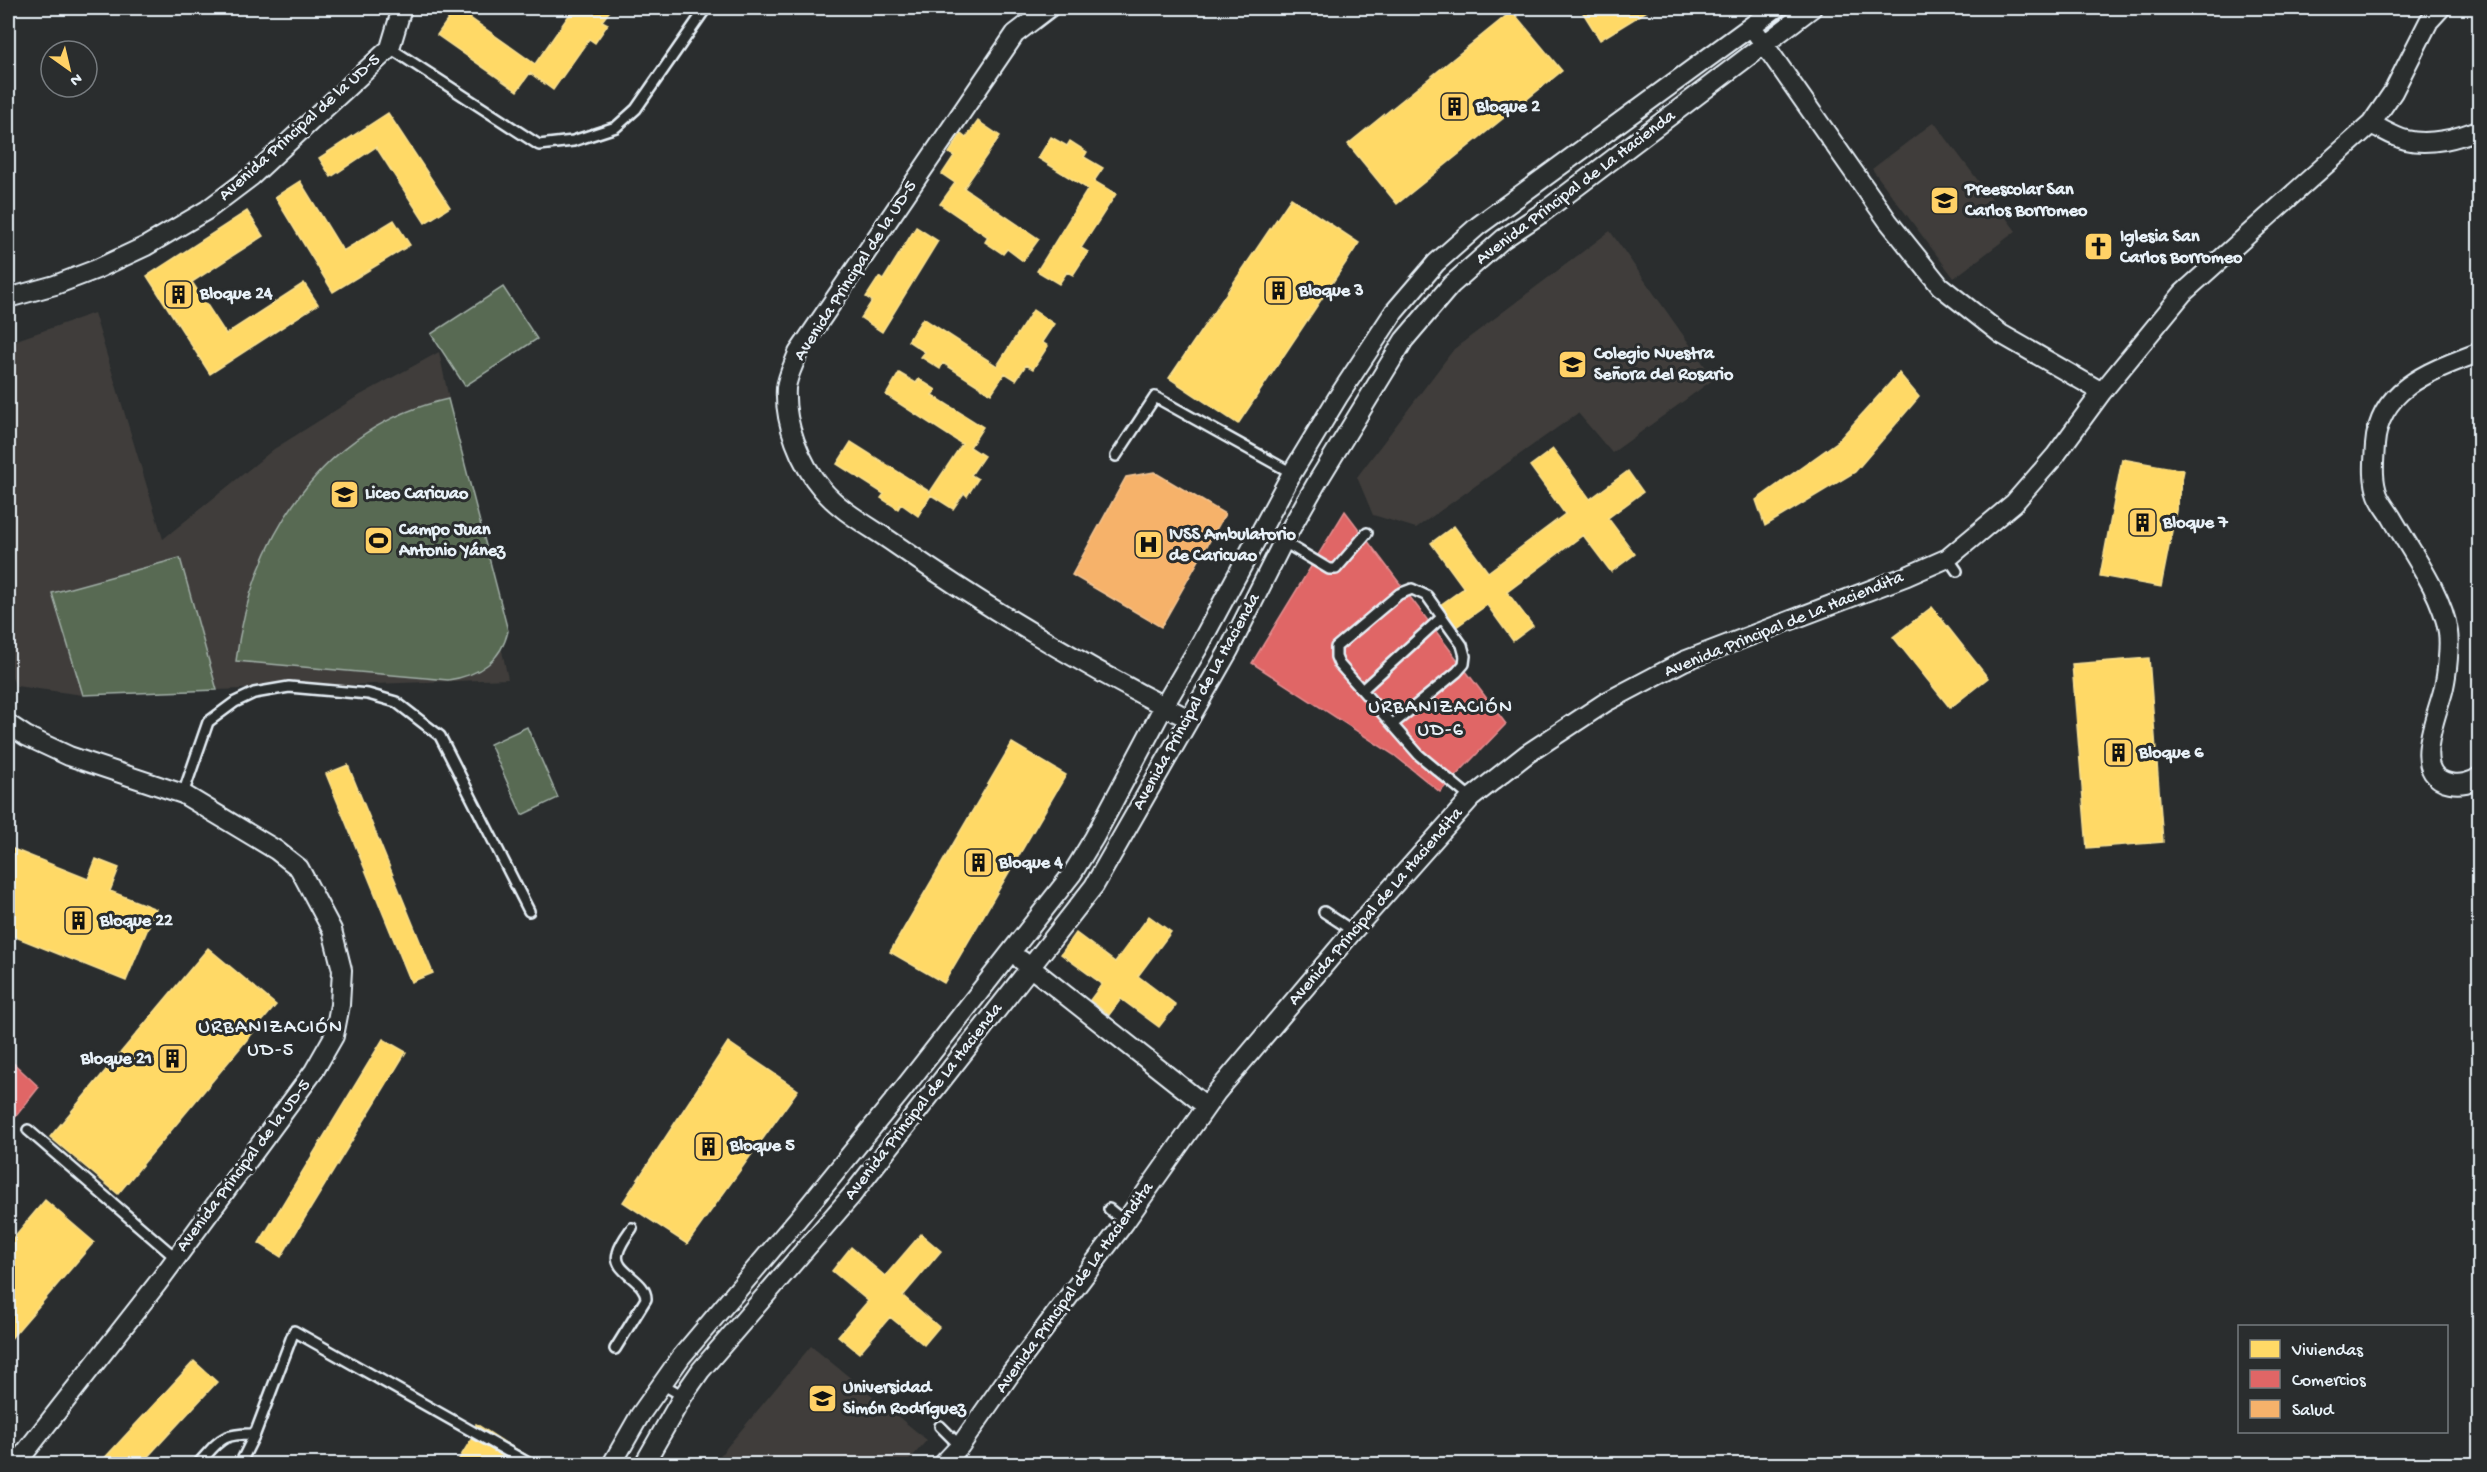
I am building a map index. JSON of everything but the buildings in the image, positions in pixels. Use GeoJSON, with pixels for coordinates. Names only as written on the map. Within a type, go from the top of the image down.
{"type":"FeatureCollection","features":[{"type":"Feature","properties":{"kind":"street","name":"Avenida Principal de la UD-5"},"geometry":{"type":"LineString","coordinates":[[8,298],[55,285],[97,269],[146,246],[207,210],[252,176],[390,48],[402,8]]}},
{"type":"Feature","properties":{"kind":"street","name":"Avenida Principal de la UD-5"},"geometry":{"type":"LineString","coordinates":[[1049,8],[1015,34],[798,353],[786,387],[790,426],[802,460],[822,490],[845,510],[949,581],[1104,674],[1189,719]]}},
{"type":"Feature","properties":{"kind":"street","name":"Avenida Principal de La Hacienda"},"geometry":{"type":"LineString","coordinates":[[644,1464],[683,1396],[701,1370],[852,1195],[977,1016],[1011,952],[1072,874],[1094,838],[1292,473],[1338,397],[1394,312],[1436,263],[1478,226],[1776,8]]}},
{"type":"Feature","properties":{"kind":"street","name":"Avenida Principal de La Hacienda"},"geometry":{"type":"LineString","coordinates":[[612,1464],[639,1415],[681,1357],[801,1215],[977,1016],[1030,967],[1094,886],[1229,650],[1283,542],[1404,339],[1451,285],[1503,239],[1550,207],[1812,8]]}},
{"type":"Feature","properties":{"kind":"street","name":"Avenida Principal de La Haciendita"},"geometry":{"type":"LineString","coordinates":[[943,1464],[960,1446],[1011,1372],[1125,1222],[1206,1106],[1353,931],[1471,798],[1527,754],[1586,715],[1683,661],[1907,576],[1952,565],[2014,503],[2055,456],[2102,392],[2183,293],[2371,124],[2393,92],[2429,21],[2441,8]]}},
{"type":"Feature","properties":{"kind":"street"},"geometry":{"type":"LineString","coordinates":[[1750,26],[1888,221],[1940,286],[2001,334],[2102,392]]}},
{"type":"Feature","properties":{"kind":"street"},"geometry":{"type":"LineString","coordinates":[[2371,124],[2406,140],[2435,141],[2466,135],[2480,129]]}},
{"type":"Feature","properties":{"kind":"street"},"geometry":{"type":"LineString","coordinates":[[2480,352],[2430,371],[2403,390],[2385,409],[2376,433],[2373,468],[2378,495],[2437,598],[2448,632],[2445,685],[2428,743],[2429,763],[2434,775],[2447,783],[2460,784],[2475,780],[2480,776]]}},
{"type":"Feature","properties":{"kind":"street"},"geometry":{"type":"LineString","coordinates":[[1292,473],[1316,484]]}},
{"type":"Feature","properties":{"kind":"street","name":"Avenida Principal de la UD-5"},"geometry":{"type":"LineString","coordinates":[[8,724],[26,736],[69,756],[183,794],[276,850],[299,868],[332,930],[342,970],[340,1005],[334,1036],[314,1071],[176,1258],[16,1464]]}},
{"type":"Feature","properties":{"kind":"street"},"geometry":{"type":"LineString","coordinates":[[1011,952],[1206,1106]]}},
{"type":"Feature","properties":{"kind":"lane"},"geometry":{"type":"LineString","coordinates":[[390,48],[539,145],[573,141],[616,127],[636,110],[706,8]]}},
{"type":"Feature","properties":{"kind":"lane"},"geometry":{"type":"LineString","coordinates":[[1116,456],[1155,397],[1292,473]]}},
{"type":"Feature","properties":{"kind":"lane"},"geometry":{"type":"LineString","coordinates":[[1262,529],[1329,569],[1336,569],[1367,533]]}},
{"type":"Feature","properties":{"kind":"lane"},"geometry":{"type":"LineString","coordinates":[[1393,724],[1464,664],[1465,656],[1462,645],[1427,596],[1412,589],[1405,591],[1336,647],[1336,657],[1339,664],[1419,755],[1471,798]]}},
{"type":"Feature","properties":{"kind":"lane"},"geometry":{"type":"LineString","coordinates":[[1362,690],[1442,617]]}},
{"type":"Feature","properties":{"kind":"lane"},"geometry":{"type":"LineString","coordinates":[[183,794],[208,722],[235,702],[254,693],[289,687],[368,694],[396,702],[440,736],[529,912]]}},
{"type":"Feature","properties":{"kind":"lane"},"geometry":{"type":"LineString","coordinates":[[1324,912],[1353,931]]}},
{"type":"Feature","properties":{"kind":"lane"},"geometry":{"type":"LineString","coordinates":[[28,1131],[176,1258]]}},
{"type":"Feature","properties":{"kind":"lane"},"geometry":{"type":"LineString","coordinates":[[1109,1209],[1125,1222]]}},
{"type":"Feature","properties":{"kind":"lane"},"geometry":{"type":"LineString","coordinates":[[615,1349],[646,1299],[645,1290],[618,1262],[617,1253],[632,1228]]}},
{"type":"Feature","properties":{"kind":"lane"},"geometry":{"type":"LineString","coordinates":[[240,1464],[255,1434],[294,1331],[530,1464]]}},
{"type":"Feature","properties":{"kind":"lane"},"geometry":{"type":"LineString","coordinates":[[662,1383],[683,1396]]}},
{"type":"Feature","properties":{"kind":"lane"},"geometry":{"type":"LineString","coordinates":[[940,1426],[960,1446]]}},
{"type":"Feature","properties":{"kind":"lane"},"geometry":{"type":"LineString","coordinates":[[198,1464],[217,1443],[232,1433],[255,1434]]}},
{"type":"Feature","properties":{"kind":"shaded area","name":"Preescolar San Carlos Borromeo"},"geometry":{"type":"Polygon","coordinates":[[[1934,122],[2016,231],[1954,278],[1872,169],[1934,122]]]}},
{"type":"Feature","properties":{"kind":"shaded area","name":"Colegio Nuestra Señora del Rosario"},"geometry":{"type":"Polygon","coordinates":[[[1610,231],[1714,379],[1612,453],[1578,413],[1416,528],[1373,515],[1357,477],[1454,349],[1610,231]]]}},
{"type":"Feature","properties":{"kind":"shaded area","name":"Liceo Caricuao"},"geometry":{"type":"Polygon","coordinates":[[[94,313],[163,539],[274,449],[355,398],[439,352],[508,679],[83,695],[16,686],[8,670],[8,343],[94,313]]]}},
{"type":"Feature","properties":{"kind":"shaded area","name":"Universidad Simón Rodríguez"},"geometry":{"type":"Polygon","coordinates":[[[811,1346],[927,1440],[906,1464],[713,1464],[811,1346]]]}},
{"type":"Feature","properties":{"kind":"green space"},"geometry":{"type":"Polygon","coordinates":[[[503,287],[537,339],[465,386],[431,334],[503,287]]]}},
{"type":"Feature","properties":{"kind":"green space","name":"Campo Juan Antonio Yánez"},"geometry":{"type":"Polygon","coordinates":[[[448,399],[508,631],[505,642],[494,659],[478,671],[448,680],[236,661],[244,616],[258,573],[276,532],[300,495],[330,462],[364,435],[403,413],[448,399]]]}},
{"type":"Feature","properties":{"kind":"green space"},"geometry":{"type":"Polygon","coordinates":[[[180,558],[217,690],[83,695],[52,593],[180,558]]]}},
{"type":"Feature","properties":{"kind":"green space"},"geometry":{"type":"Polygon","coordinates":[[[527,727],[558,798],[522,815],[490,744],[527,727]]]}},
{"type":"Feature","properties":{"kind":"place","name":"Bloque 2"},"geometry":{"type":"Point","coordinates":[1455,107]}},
{"type":"Feature","properties":{"kind":"place","name":"Preescolar San Carlos Borromeo"},"geometry":{"type":"Point","coordinates":[1944,200]}},
{"type":"Feature","properties":{"kind":"place","name":"Iglesia San Carlos Borromeo"},"geometry":{"type":"Point","coordinates":[2099,247]}},
{"type":"Feature","properties":{"kind":"place","name":"Bloque 3"},"geometry":{"type":"Point","coordinates":[1278,291]}},
{"type":"Feature","properties":{"kind":"place","name":"Bloque 24"},"geometry":{"type":"Point","coordinates":[179,294]}},
{"type":"Feature","properties":{"kind":"place","name":"Colegio Nuestra Señora del Rosario"},"geometry":{"type":"Point","coordinates":[1573,364]}},
{"type":"Feature","properties":{"kind":"place","name":"Liceo Caricuao"},"geometry":{"type":"Point","coordinates":[344,494]}},
{"type":"Feature","properties":{"kind":"place","name":"Bloque 7"},"geometry":{"type":"Point","coordinates":[2142,523]}},
{"type":"Feature","properties":{"kind":"place","name":"Campo Juan Antonio Yánez"},"geometry":{"type":"Point","coordinates":[378,540]}},
{"type":"Feature","properties":{"kind":"place","name":"IVSS Ambulatorio de Caricuao"},"geometry":{"type":"Point","coordinates":[1148,545]}},
{"type":"Feature","properties":{"kind":"place","name":"Bloque 6"},"geometry":{"type":"Point","coordinates":[2118,753]}},
{"type":"Feature","properties":{"kind":"place","name":"Bloque 4"},"geometry":{"type":"Point","coordinates":[978,863]}},
{"type":"Feature","properties":{"kind":"place","name":"Bloque 22"},"geometry":{"type":"Point","coordinates":[79,921]}},
{"type":"Feature","properties":{"kind":"place","name":"Bloque 21"},"geometry":{"type":"Point","coordinates":[173,1059]}},
{"type":"Feature","properties":{"kind":"place","name":"Bloque 5"},"geometry":{"type":"Point","coordinates":[709,1146]}},
{"type":"Feature","properties":{"kind":"place","name":"Universidad Simón Rodríguez"},"geometry":{"type":"Point","coordinates":[822,1398]}},
{"type":"Feature","properties":{"kind":"district","name":"URBANIZACIÓN UD-6"},"geometry":{"type":"Point","coordinates":[1441,720]}},
{"type":"Feature","properties":{"kind":"district","name":"URBANIZACIÓN UD-5"},"geometry":{"type":"Point","coordinates":[271,1040]}}]}
